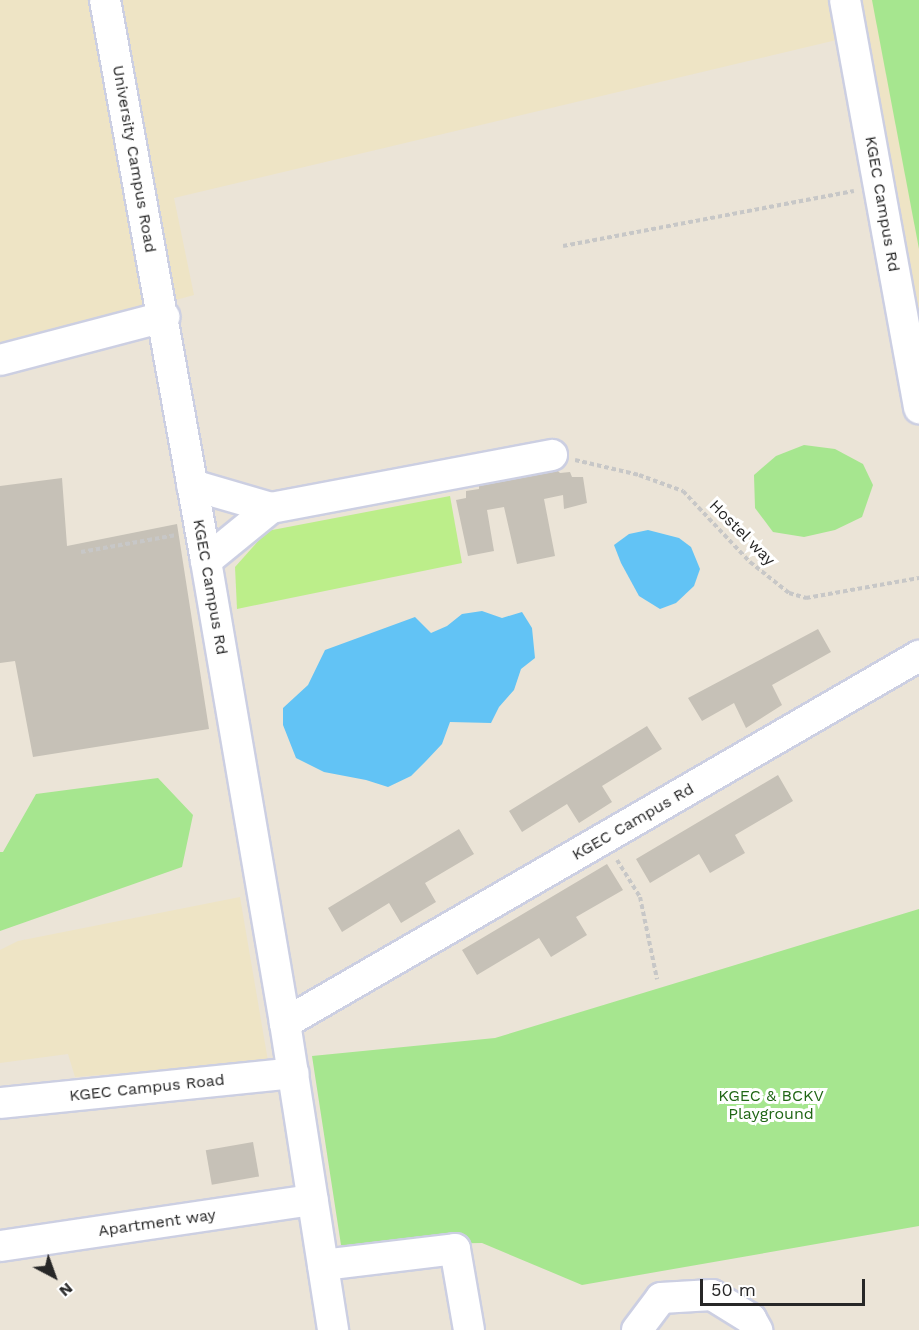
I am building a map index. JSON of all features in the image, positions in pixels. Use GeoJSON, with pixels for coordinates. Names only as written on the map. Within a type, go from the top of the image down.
{"type":"FeatureCollection","features":[{"type":"Feature","properties":{"kind":"street","name":"University Campus Road"},"geometry":{"type":"LineString","coordinates":[[105,0],[164,317]]}},
{"type":"Feature","properties":{"kind":"street","name":"KGEC Campus Rd"},"geometry":{"type":"LineString","coordinates":[[845,0],[919,408]]}},
{"type":"Feature","properties":{"kind":"street"},"geometry":{"type":"LineString","coordinates":[[0,360],[164,317]]}},
{"type":"Feature","properties":{"kind":"street","name":"KGEC Campus Rd"},"geometry":{"type":"LineString","coordinates":[[164,317],[285,1023],[333,1330]]}},
{"type":"Feature","properties":{"kind":"street"},"geometry":{"type":"LineString","coordinates":[[192,485],[271,508],[552,455]]}},
{"type":"Feature","properties":{"kind":"street"},"geometry":{"type":"LineString","coordinates":[[206,561],[271,508]]}},
{"type":"Feature","properties":{"kind":"street","name":"KGEC Campus Rd"},"geometry":{"type":"LineString","coordinates":[[285,1023],[919,656]]}},
{"type":"Feature","properties":{"kind":"street","name":"KGEC Campus Road"},"geometry":{"type":"LineString","coordinates":[[0,1103],[293,1073]]}},
{"type":"Feature","properties":{"kind":"street","name":"Apartment way"},"geometry":{"type":"LineString","coordinates":[[0,1246],[313,1200]]}},
{"type":"Feature","properties":{"kind":"street"},"geometry":{"type":"LineString","coordinates":[[323,1265],[455,1250],[469,1330]]}},
{"type":"Feature","properties":{"kind":"street"},"geometry":{"type":"LineString","coordinates":[[637,1330],[661,1298],[712,1295],[751,1319],[757,1330]]}},
{"type":"Feature","properties":{"kind":"path"},"geometry":{"type":"LineString","coordinates":[[563,246],[879,186]]}},
{"type":"Feature","properties":{"kind":"path","name":"Hostel way"},"geometry":{"type":"LineString","coordinates":[[552,455],[639,475],[683,490],[750,562],[789,593],[806,598],[919,578]]}},
{"type":"Feature","properties":{"kind":"path"},"geometry":{"type":"LineString","coordinates":[[81,552],[201,531]]}},
{"type":"Feature","properties":{"kind":"path"},"geometry":{"type":"LineString","coordinates":[[604,839],[640,897],[657,979]]}},
{"type":"Feature","properties":{"kind":"shaded area"},"geometry":{"type":"Polygon","coordinates":[[[0,0],[919,0],[919,343],[845,38],[174,198],[194,295],[0,348],[0,0]]]}},
{"type":"Feature","properties":{"kind":"shaded area"},"geometry":{"type":"Polygon","coordinates":[[[240,897],[268,1061],[75,1077],[68,1054],[0,1063],[0,950],[18,941],[240,897]]]}},
{"type":"Feature","properties":{"kind":"green space"},"geometry":{"type":"Polygon","coordinates":[[[872,0],[919,0],[919,249],[872,0]]]}},
{"type":"Feature","properties":{"kind":"green space"},"geometry":{"type":"Polygon","coordinates":[[[804,445],[835,449],[863,464],[873,485],[862,517],[835,530],[804,537],[773,532],[755,508],[754,475],[776,456],[804,445]]]}},
{"type":"Feature","properties":{"kind":"green space"},"geometry":{"type":"Polygon","coordinates":[[[450,496],[462,563],[237,609],[235,567],[267,531],[450,496]]]}},
{"type":"Feature","properties":{"kind":"green space"},"geometry":{"type":"Polygon","coordinates":[[[158,778],[193,815],[182,867],[0,931],[0,852],[3,852],[36,794],[158,778]]]}},
{"type":"Feature","properties":{"kind":"green space","name":"KGEC & BCKV Playground"},"geometry":{"type":"Polygon","coordinates":[[[919,909],[919,1226],[582,1285],[482,1243],[341,1245],[312,1056],[495,1038],[919,909]]]}},
{"type":"Feature","properties":{"kind":"water"},"geometry":{"type":"Polygon","coordinates":[[[648,530],[679,538],[691,547],[700,569],[694,586],[676,603],[660,609],[639,596],[614,545],[629,534],[648,530]]]}},
{"type":"Feature","properties":{"kind":"water"},"geometry":{"type":"Polygon","coordinates":[[[482,611],[502,618],[522,612],[532,628],[535,658],[521,669],[514,690],[499,707],[491,723],[450,722],[442,744],[426,761],[411,776],[388,787],[324,772],[296,758],[283,725],[283,708],[308,685],[325,650],[415,617],[431,633],[447,626],[462,614],[482,611]]]}},
{"type":"Feature","properties":{"kind":"building"},"geometry":{"type":"Polygon","coordinates":[[[555,468],[560,473],[570,472],[572,477],[583,477],[587,503],[564,509],[563,495],[544,499],[555,556],[517,564],[504,507],[487,510],[494,551],[468,556],[456,500],[466,498],[466,491],[479,489],[479,484],[555,468]]]}},
{"type":"Feature","properties":{"kind":"building"},"geometry":{"type":"Polygon","coordinates":[[[62,478],[67,546],[177,524],[209,729],[33,757],[15,661],[0,663],[0,486],[62,478]]]}},
{"type":"Feature","properties":{"kind":"building"},"geometry":{"type":"Polygon","coordinates":[[[818,629],[831,652],[772,685],[782,705],[746,728],[734,703],[702,721],[688,698],[818,629]]]}},
{"type":"Feature","properties":{"kind":"building"},"geometry":{"type":"Polygon","coordinates":[[[647,726],[662,749],[602,786],[612,802],[579,823],[567,804],[522,832],[509,811],[647,726]]]}},
{"type":"Feature","properties":{"kind":"building"},"geometry":{"type":"Polygon","coordinates":[[[778,775],[793,801],[735,835],[745,853],[710,873],[699,854],[650,883],[636,859],[778,775]]]}},
{"type":"Feature","properties":{"kind":"building"},"geometry":{"type":"Polygon","coordinates":[[[459,829],[474,854],[425,883],[436,902],[401,923],[389,903],[342,932],[328,908],[459,829]]]}},
{"type":"Feature","properties":{"kind":"building"},"geometry":{"type":"Polygon","coordinates":[[[607,864],[623,890],[576,917],[587,935],[551,957],[539,938],[477,975],[462,950],[607,864]]]}},
{"type":"Feature","properties":{"kind":"building"},"geometry":{"type":"Polygon","coordinates":[[[253,1142],[259,1176],[212,1185],[206,1150],[253,1142]]]}}]}
